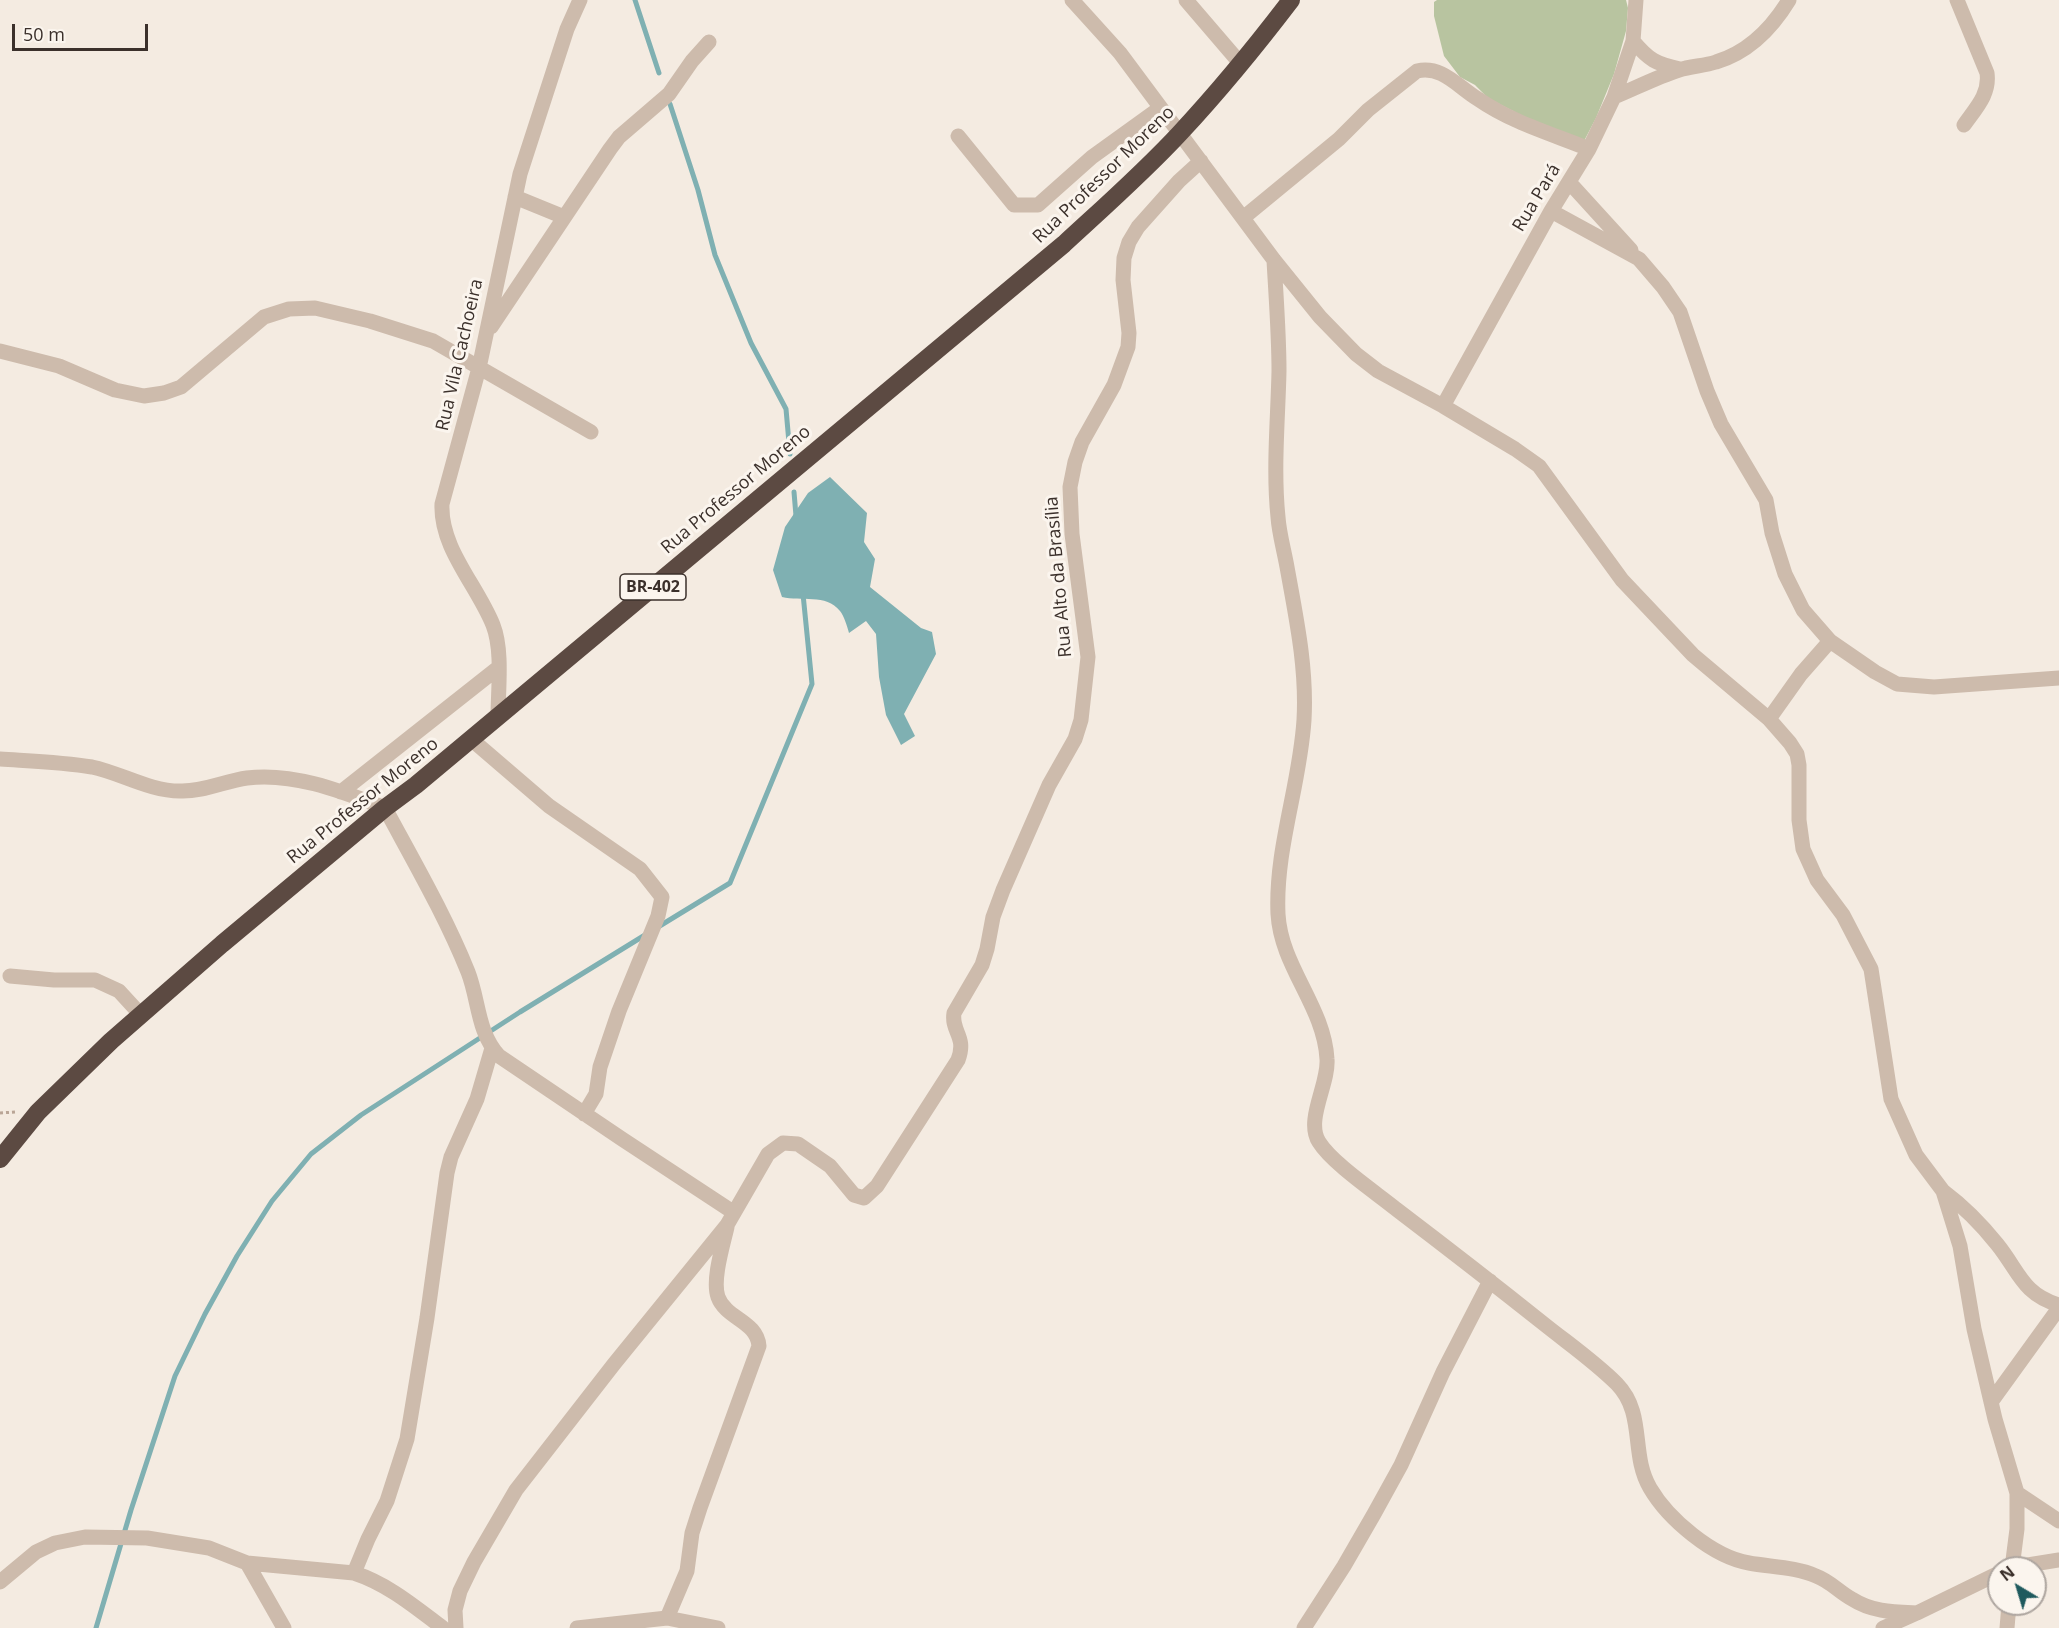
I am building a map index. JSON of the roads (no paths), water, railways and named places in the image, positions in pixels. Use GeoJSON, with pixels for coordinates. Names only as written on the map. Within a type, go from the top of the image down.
{"type":"FeatureCollection","features":[{"type":"Feature","properties":{"kind":"highway","name":"Rua Professor Moreno"},"geometry":{"type":"LineString","coordinates":[[0,1159],[38,1112],[141,1015],[222,944],[498,717],[1064,244],[1179,134],[1291,0]]}},
{"type":"Feature","properties":{"kind":"street","name":"Rua Vila Cachoeira"},"geometry":{"type":"LineString","coordinates":[[498,717],[498,646],[494,627],[480,596],[447,539],[442,517],[442,504],[479,368],[520,174],[567,29],[580,0]]}},
{"type":"Feature","properties":{"kind":"street"},"geometry":{"type":"LineString","coordinates":[[1072,0],[1120,53],[1274,260],[1320,317],[1356,354],[1378,371],[1443,406],[1539,466],[1622,580],[1693,655],[1769,719],[1790,742],[1797,754],[1800,786],[1799,820],[1803,849],[1817,880],[1843,915],[1870,969],[1891,1099],[1916,1155],[1943,1191],[1962,1206],[1998,1245],[2020,1280],[2033,1293],[2059,1306],[1991,1402]]}},
{"type":"Feature","properties":{"kind":"street"},"geometry":{"type":"LineString","coordinates":[[1186,0],[1240,63]]}},
{"type":"Feature","properties":{"kind":"street","name":"Rua Pará"},"geometry":{"type":"LineString","coordinates":[[1443,406],[1551,211],[1589,149],[1614,97],[1633,41],[1636,0]]}},
{"type":"Feature","properties":{"kind":"street"},"geometry":{"type":"LineString","coordinates":[[1614,97],[1680,69],[1718,62],[1746,48],[1777,21],[1789,0]]}},
{"type":"Feature","properties":{"kind":"street"},"geometry":{"type":"LineString","coordinates":[[1957,0],[1989,82],[1982,100],[1964,125]]}},
{"type":"Feature","properties":{"kind":"street"},"geometry":{"type":"LineString","coordinates":[[1633,41],[1652,61],[1680,69]]}},
{"type":"Feature","properties":{"kind":"street"},"geometry":{"type":"LineString","coordinates":[[486,334],[620,137],[669,94],[692,61],[709,42]]}},
{"type":"Feature","properties":{"kind":"street"},"geometry":{"type":"LineString","coordinates":[[1243,218],[1339,139],[1368,110],[1417,71],[1426,69],[1435,70],[1496,111],[1589,149]]}},
{"type":"Feature","properties":{"kind":"street"},"geometry":{"type":"LineString","coordinates":[[958,136],[1014,205],[1038,205],[1092,157],[1161,108]]}},
{"type":"Feature","properties":{"kind":"street","name":"Rua Alto da Brasília"},"geometry":{"type":"LineString","coordinates":[[730,1218],[768,1154],[783,1143],[798,1144],[815,1155],[830,1166],[851,1191],[864,1198],[877,1186],[958,1060],[962,1042],[953,1017],[958,1003],[986,956],[993,917],[1003,890],[1049,785],[1075,739],[1081,720],[1088,657],[1072,534],[1070,487],[1082,442],[1114,385],[1128,347],[1129,333],[1123,280],[1124,258],[1129,242],[1138,227],[1179,181],[1201,161]]}},
{"type":"Feature","properties":{"kind":"street"},"geometry":{"type":"LineString","coordinates":[[1569,182],[1639,259],[1680,312],[1707,391],[1721,424],[1766,500],[1772,533],[1785,574],[1803,610],[1830,641],[1897,684],[1934,687],[2057,680]]}},
{"type":"Feature","properties":{"kind":"street"},"geometry":{"type":"LineString","coordinates":[[515,197],[564,217]]}},
{"type":"Feature","properties":{"kind":"street"},"geometry":{"type":"LineString","coordinates":[[1551,211],[1639,259]]}},
{"type":"Feature","properties":{"kind":"street"},"geometry":{"type":"LineString","coordinates":[[1274,260],[1279,367],[1278,517],[1297,622],[1304,676],[1304,722],[1281,865],[1278,918],[1285,950],[1319,1019],[1328,1063],[1315,1118],[1315,1133],[1320,1145],[1354,1176],[1490,1281],[1601,1369],[1619,1386],[1630,1400],[1634,1412],[1642,1470],[1650,1488],[1666,1509],[1699,1541],[1719,1553],[1743,1562],[1819,1576],[1864,1606],[1882,1611],[1917,1613]]}},
{"type":"Feature","properties":{"kind":"street"},"geometry":{"type":"LineString","coordinates":[[0,351],[59,366],[115,390],[144,396],[164,393],[181,387],[264,317],[289,309],[315,308],[370,321],[433,341],[591,432]]}},
{"type":"Feature","properties":{"kind":"street"},"geometry":{"type":"LineString","coordinates":[[1769,719],[1801,674],[1830,641]]}},
{"type":"Feature","properties":{"kind":"street"},"geometry":{"type":"LineString","coordinates":[[341,792],[498,668]]}},
{"type":"Feature","properties":{"kind":"street"},"geometry":{"type":"LineString","coordinates":[[471,739],[549,806],[640,869],[662,897],[658,916],[619,1011],[600,1067],[596,1094],[584,1114]]}},
{"type":"Feature","properties":{"kind":"street"},"geometry":{"type":"LineString","coordinates":[[0,759],[93,768],[124,779],[180,791],[247,778],[271,777],[297,780],[341,792],[385,808],[424,879],[469,974],[480,1020],[492,1048],[500,1056],[730,1218]]}},
{"type":"Feature","properties":{"kind":"street"},"geometry":{"type":"LineString","coordinates":[[10,976],[54,980],[95,980],[119,992],[141,1015]]}},
{"type":"Feature","properties":{"kind":"street"},"geometry":{"type":"LineString","coordinates":[[354,1572],[387,1501],[407,1439],[447,1173],[451,1158],[477,1099],[492,1048]]}},
{"type":"Feature","properties":{"kind":"street"},"geometry":{"type":"LineString","coordinates":[[1943,1191],[1960,1246],[1974,1329],[1991,1402],[2017,1493],[2017,1529],[2011,1556]]}},
{"type":"Feature","properties":{"kind":"street"},"geometry":{"type":"LineString","coordinates":[[667,1618],[687,1571],[692,1533],[700,1508],[759,1346],[754,1331],[723,1305],[717,1291],[730,1218]]}},
{"type":"Feature","properties":{"kind":"street"},"geometry":{"type":"LineString","coordinates":[[456,1628],[455,1610],[460,1591],[474,1562],[516,1490],[730,1218]]}},
{"type":"Feature","properties":{"kind":"street"},"geometry":{"type":"LineString","coordinates":[[1304,1628],[1344,1566],[1401,1465],[1443,1372],[1490,1281]]}},
{"type":"Feature","properties":{"kind":"street"},"geometry":{"type":"LineString","coordinates":[[2017,1493],[2059,1521]]}},
{"type":"Feature","properties":{"kind":"street"},"geometry":{"type":"LineString","coordinates":[[0,1582],[36,1552],[55,1544],[85,1537],[147,1539],[209,1548],[247,1563],[354,1572],[369,1577],[395,1592],[443,1628]]}},
{"type":"Feature","properties":{"kind":"street"},"geometry":{"type":"LineString","coordinates":[[247,1563],[284,1628]]}},
{"type":"Feature","properties":{"kind":"street"},"geometry":{"type":"LineString","coordinates":[[1883,1628],[1987,1579]]}},
{"type":"Feature","properties":{"kind":"street"},"geometry":{"type":"LineString","coordinates":[[578,1628],[667,1618],[718,1628]]}},
{"type":"Feature","properties":{"kind":"water"},"geometry":{"type":"Polygon","coordinates":[[[830,477],[867,513],[864,542],[875,559],[870,587],[921,628],[932,632],[936,654],[904,714],[915,736],[901,745],[886,715],[879,677],[876,634],[866,621],[849,633],[841,613],[828,602],[782,597],[773,570],[785,527],[808,493],[830,477]]]}},
{"type":"Feature","properties":{"kind":"waterway"},"geometry":{"type":"LineString","coordinates":[[635,0],[659,73]]}},
{"type":"Feature","properties":{"kind":"waterway"},"geometry":{"type":"LineString","coordinates":[[670,104],[698,190],[715,255],[751,343],[786,409],[790,454]]}},
{"type":"Feature","properties":{"kind":"waterway"},"geometry":{"type":"LineString","coordinates":[[794,492],[796,516]]}},
{"type":"Feature","properties":{"kind":"waterway"},"geometry":{"type":"LineString","coordinates":[[658,927],[730,883],[812,684],[803,594]]}},
{"type":"Feature","properties":{"kind":"waterway"},"geometry":{"type":"LineString","coordinates":[[96,1628],[131,1510],[175,1376],[205,1314],[237,1256],[272,1201],[311,1154],[361,1115],[520,1012],[645,935]]}}]}
